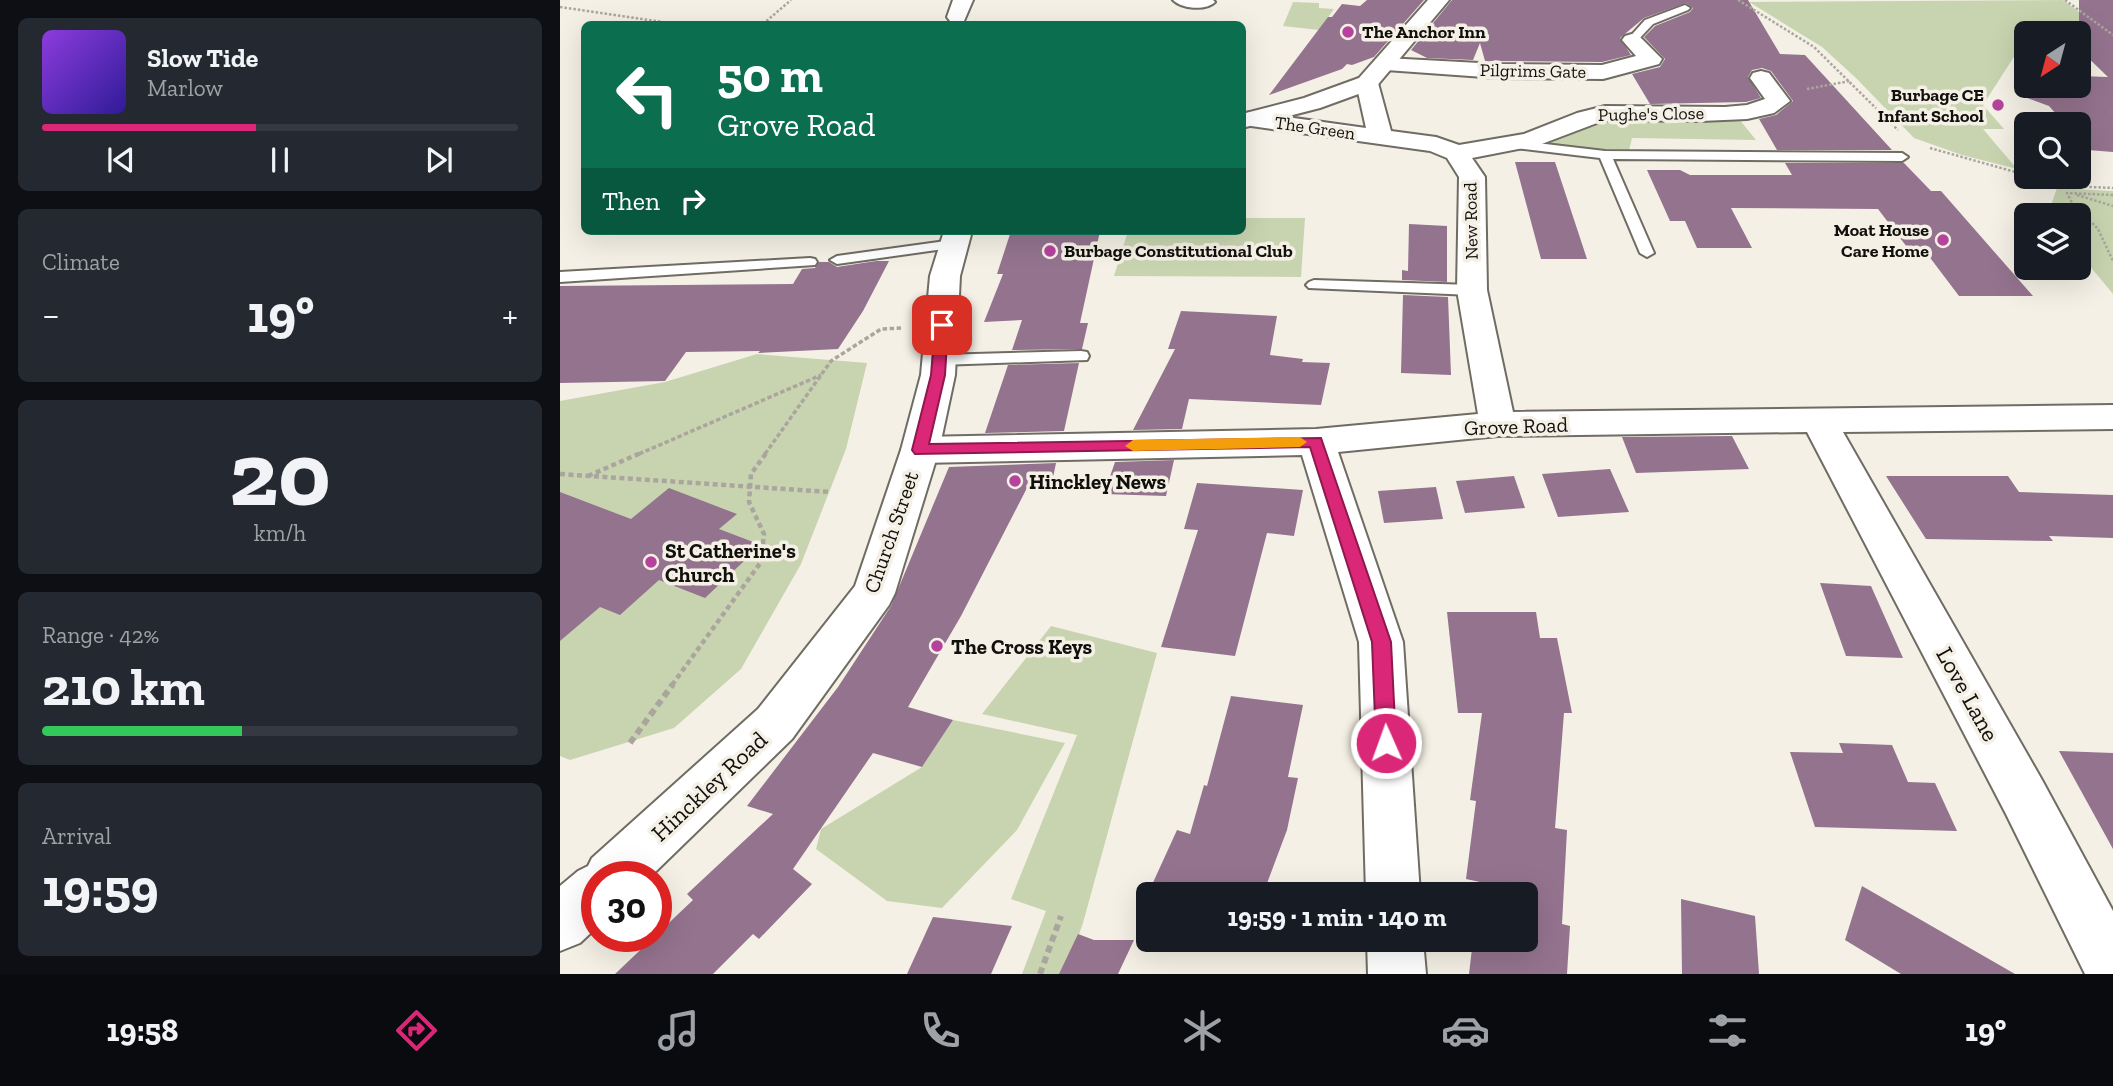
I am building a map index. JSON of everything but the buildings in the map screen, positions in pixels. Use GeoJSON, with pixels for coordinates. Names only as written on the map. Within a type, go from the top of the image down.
{"type":"FeatureCollection","features":[{"type":"Feature","properties":{"kind":"street"},"geometry":{"type":"LineString","coordinates":[[1183,0],[1205,2]]}},
{"type":"Feature","properties":{"kind":"street"},"geometry":{"type":"LineString","coordinates":[[1247,120],[1312,103],[1376,74],[1411,29],[1439,0]]}},
{"type":"Feature","properties":{"kind":"street","name":"Pilgrims Gate"},"geometry":{"type":"LineString","coordinates":[[1376,74],[1603,72],[1651,60],[1632,40]]}},
{"type":"Feature","properties":{"kind":"street"},"geometry":{"type":"LineString","coordinates":[[1376,74],[1380,137]]}},
{"type":"Feature","properties":{"kind":"street","name":"Pughe's Close"},"geometry":{"type":"LineString","coordinates":[[1456,153],[1511,144],[1541,136],[1593,115],[1613,112],[1735,114],[1771,108],[1778,101],[1768,87]]}},
{"type":"Feature","properties":{"kind":"street","name":"The Green"},"geometry":{"type":"LineString","coordinates":[[1247,120],[1380,137]]}},
{"type":"Feature","properties":{"kind":"street","name":"New Road"},"geometry":{"type":"LineString","coordinates":[[1380,137],[1436,144],[1456,153],[1472,177],[1472,290],[1498,424]]}},
{"type":"Feature","properties":{"kind":"street","name":"Church Street"},"geometry":{"type":"LineString","coordinates":[[775,724],[874,593],[920,450],[938,375],[945,276],[956,237]]}},
{"type":"Feature","properties":{"kind":"street","name":"Grove Road"},"geometry":{"type":"LineString","coordinates":[[920,450],[1316,442],[1498,424],[2113,417]]}},
{"type":"Feature","properties":{"kind":"street","name":"Love Lane"},"geometry":{"type":"LineString","coordinates":[[1819,422],[2018,785],[2113,969]]}},
{"type":"Feature","properties":{"kind":"street"},"geometry":{"type":"LineString","coordinates":[[1316,442],[1381,642],[1392,882]]}},
{"type":"Feature","properties":{"kind":"street","name":"Hinckley Road"},"geometry":{"type":"LineString","coordinates":[[628,861],[775,724]]}},
{"type":"Feature","properties":{"kind":"street"},"geometry":{"type":"LineString","coordinates":[[560,923],[581,904]]}},
{"type":"Feature","properties":{"kind":"street"},"geometry":{"type":"LineString","coordinates":[[1396,952],[1397,974]]}},
{"type":"Feature","properties":{"kind":"lane"},"geometry":{"type":"LineString","coordinates":[[1632,40],[1650,22],[1685,8]]}},
{"type":"Feature","properties":{"kind":"lane"},"geometry":{"type":"LineString","coordinates":[[1511,144],[1605,155],[1902,157]]}},
{"type":"Feature","properties":{"kind":"lane"},"geometry":{"type":"LineString","coordinates":[[1605,155],[1647,253]]}},
{"type":"Feature","properties":{"kind":"lane"},"geometry":{"type":"LineString","coordinates":[[837,260],[956,237]]}},
{"type":"Feature","properties":{"kind":"lane"},"geometry":{"type":"LineString","coordinates":[[560,277],[810,262]]}},
{"type":"Feature","properties":{"kind":"lane"},"geometry":{"type":"LineString","coordinates":[[1314,285],[1472,290]]}},
{"type":"Feature","properties":{"kind":"lane"},"geometry":{"type":"LineString","coordinates":[[940,342],[1081,356]]}},
{"type":"Feature","properties":{"kind":"path"},"geometry":{"type":"LineString","coordinates":[[766,21],[791,0]]}},
{"type":"Feature","properties":{"kind":"path"},"geometry":{"type":"LineString","coordinates":[[1738,0],[1814,47],[1898,130]]}},
{"type":"Feature","properties":{"kind":"path"},"geometry":{"type":"LineString","coordinates":[[2065,0],[2113,35]]}},
{"type":"Feature","properties":{"kind":"path"},"geometry":{"type":"LineString","coordinates":[[560,7],[656,21]]}},
{"type":"Feature","properties":{"kind":"path"},"geometry":{"type":"LineString","coordinates":[[1768,87],[1851,81]]}},
{"type":"Feature","properties":{"kind":"path"},"geometry":{"type":"LineString","coordinates":[[1920,144],[1958,158],[2014,172]]}},
{"type":"Feature","properties":{"kind":"path"},"geometry":{"type":"LineString","coordinates":[[2091,187],[2113,188]]}},
{"type":"Feature","properties":{"kind":"path"},"geometry":{"type":"LineString","coordinates":[[2068,189],[2071,201],[2098,229],[2113,261]]}},
{"type":"Feature","properties":{"kind":"path"},"geometry":{"type":"LineString","coordinates":[[2067,192],[2113,195]]}},
{"type":"Feature","properties":{"kind":"path"},"geometry":{"type":"LineString","coordinates":[[2067,192],[2113,206]]}},
{"type":"Feature","properties":{"kind":"path"},"geometry":{"type":"LineString","coordinates":[[630,743],[761,562],[764,534],[748,502],[751,474],[831,361],[881,329],[940,342]]}},
{"type":"Feature","properties":{"kind":"path"},"geometry":{"type":"LineString","coordinates":[[586,477],[822,374]]}},
{"type":"Feature","properties":{"kind":"path"},"geometry":{"type":"LineString","coordinates":[[560,474],[830,492]]}},
{"type":"Feature","properties":{"kind":"path"},"geometry":{"type":"LineString","coordinates":[[1040,974],[1061,916]]}},
{"type":"Feature","properties":{"kind":"green space","name":"Burbage CE Infant School"},"geometry":{"type":"Polygon","coordinates":[[[2063,0],[2113,37],[2091,34],[2091,21],[2014,21],[2014,57],[1983,105],[2004,129],[1983,129],[2014,168],[1962,155],[1914,138],[1822,47],[1749,2],[2063,0]]]}},
{"type":"Feature","properties":{"kind":"green space"},"geometry":{"type":"Polygon","coordinates":[[[1293,2],[1319,3],[1319,8],[1334,9],[1319,30],[1283,26],[1293,2]]]}},
{"type":"Feature","properties":{"kind":"green space"},"geometry":{"type":"Polygon","coordinates":[[[1735,114],[1756,140],[1632,138],[1628,155],[1524,146],[1593,115],[1735,114]]]}},
{"type":"Feature","properties":{"kind":"green space"},"geometry":{"type":"Polygon","coordinates":[[[2057,189],[2113,191],[2113,294],[2091,267],[2091,203],[2052,203],[2057,189]]]}},
{"type":"Feature","properties":{"kind":"green space"},"geometry":{"type":"Polygon","coordinates":[[[1246,218],[1305,218],[1301,277],[1114,276],[1127,235],[1246,235],[1246,218]]]}},
{"type":"Feature","properties":{"kind":"green space","name":"St Catherine's Church"},"geometry":{"type":"Polygon","coordinates":[[[757,354],[867,363],[846,449],[801,564],[741,669],[674,728],[570,760],[560,756],[560,401],[665,382],[757,354]]]}},
{"type":"Feature","properties":{"kind":"green space"},"geometry":{"type":"Polygon","coordinates":[[[1051,626],[1157,653],[1083,923],[1065,974],[1022,974],[1046,911],[1011,899],[1077,735],[982,714],[1051,626]]]}},
{"type":"Feature","properties":{"kind":"green space"},"geometry":{"type":"Polygon","coordinates":[[[953,720],[1065,743],[1017,830],[942,908],[887,901],[816,849],[821,829],[922,767],[953,720]]]}},
{"type":"Feature","properties":{"kind":"slow traffic"},"geometry":{"type":"LineString","coordinates":[[1133,446],[1300,442]]}},
{"type":"Feature","properties":{"kind":"place","name":"The Anchor Inn"},"geometry":{"type":"Point","coordinates":[1348,32]}},
{"type":"Feature","properties":{"kind":"place","name":"Burbage CE Infant School"},"geometry":{"type":"Point","coordinates":[1998,105]}},
{"type":"Feature","properties":{"kind":"place","name":"Moat House Care Home"},"geometry":{"type":"Point","coordinates":[1943,240]}},
{"type":"Feature","properties":{"kind":"place","name":"Burbage Constitutional Club"},"geometry":{"type":"Point","coordinates":[1050,251]}},
{"type":"Feature","properties":{"kind":"place","name":"Hinckley News"},"geometry":{"type":"Point","coordinates":[1015,481]}},
{"type":"Feature","properties":{"kind":"place","name":"St Catherine's Church"},"geometry":{"type":"Point","coordinates":[651,562]}},
{"type":"Feature","properties":{"kind":"place","name":"The Cross Keys"},"geometry":{"type":"Point","coordinates":[937,646]}},
{"type":"Feature","properties":{"kind":"route"},"geometry":{"type":"LineString","coordinates":[[942,325],[938,375],[920,450],[1316,442],[1381,642],[1386,743]]}}]}
